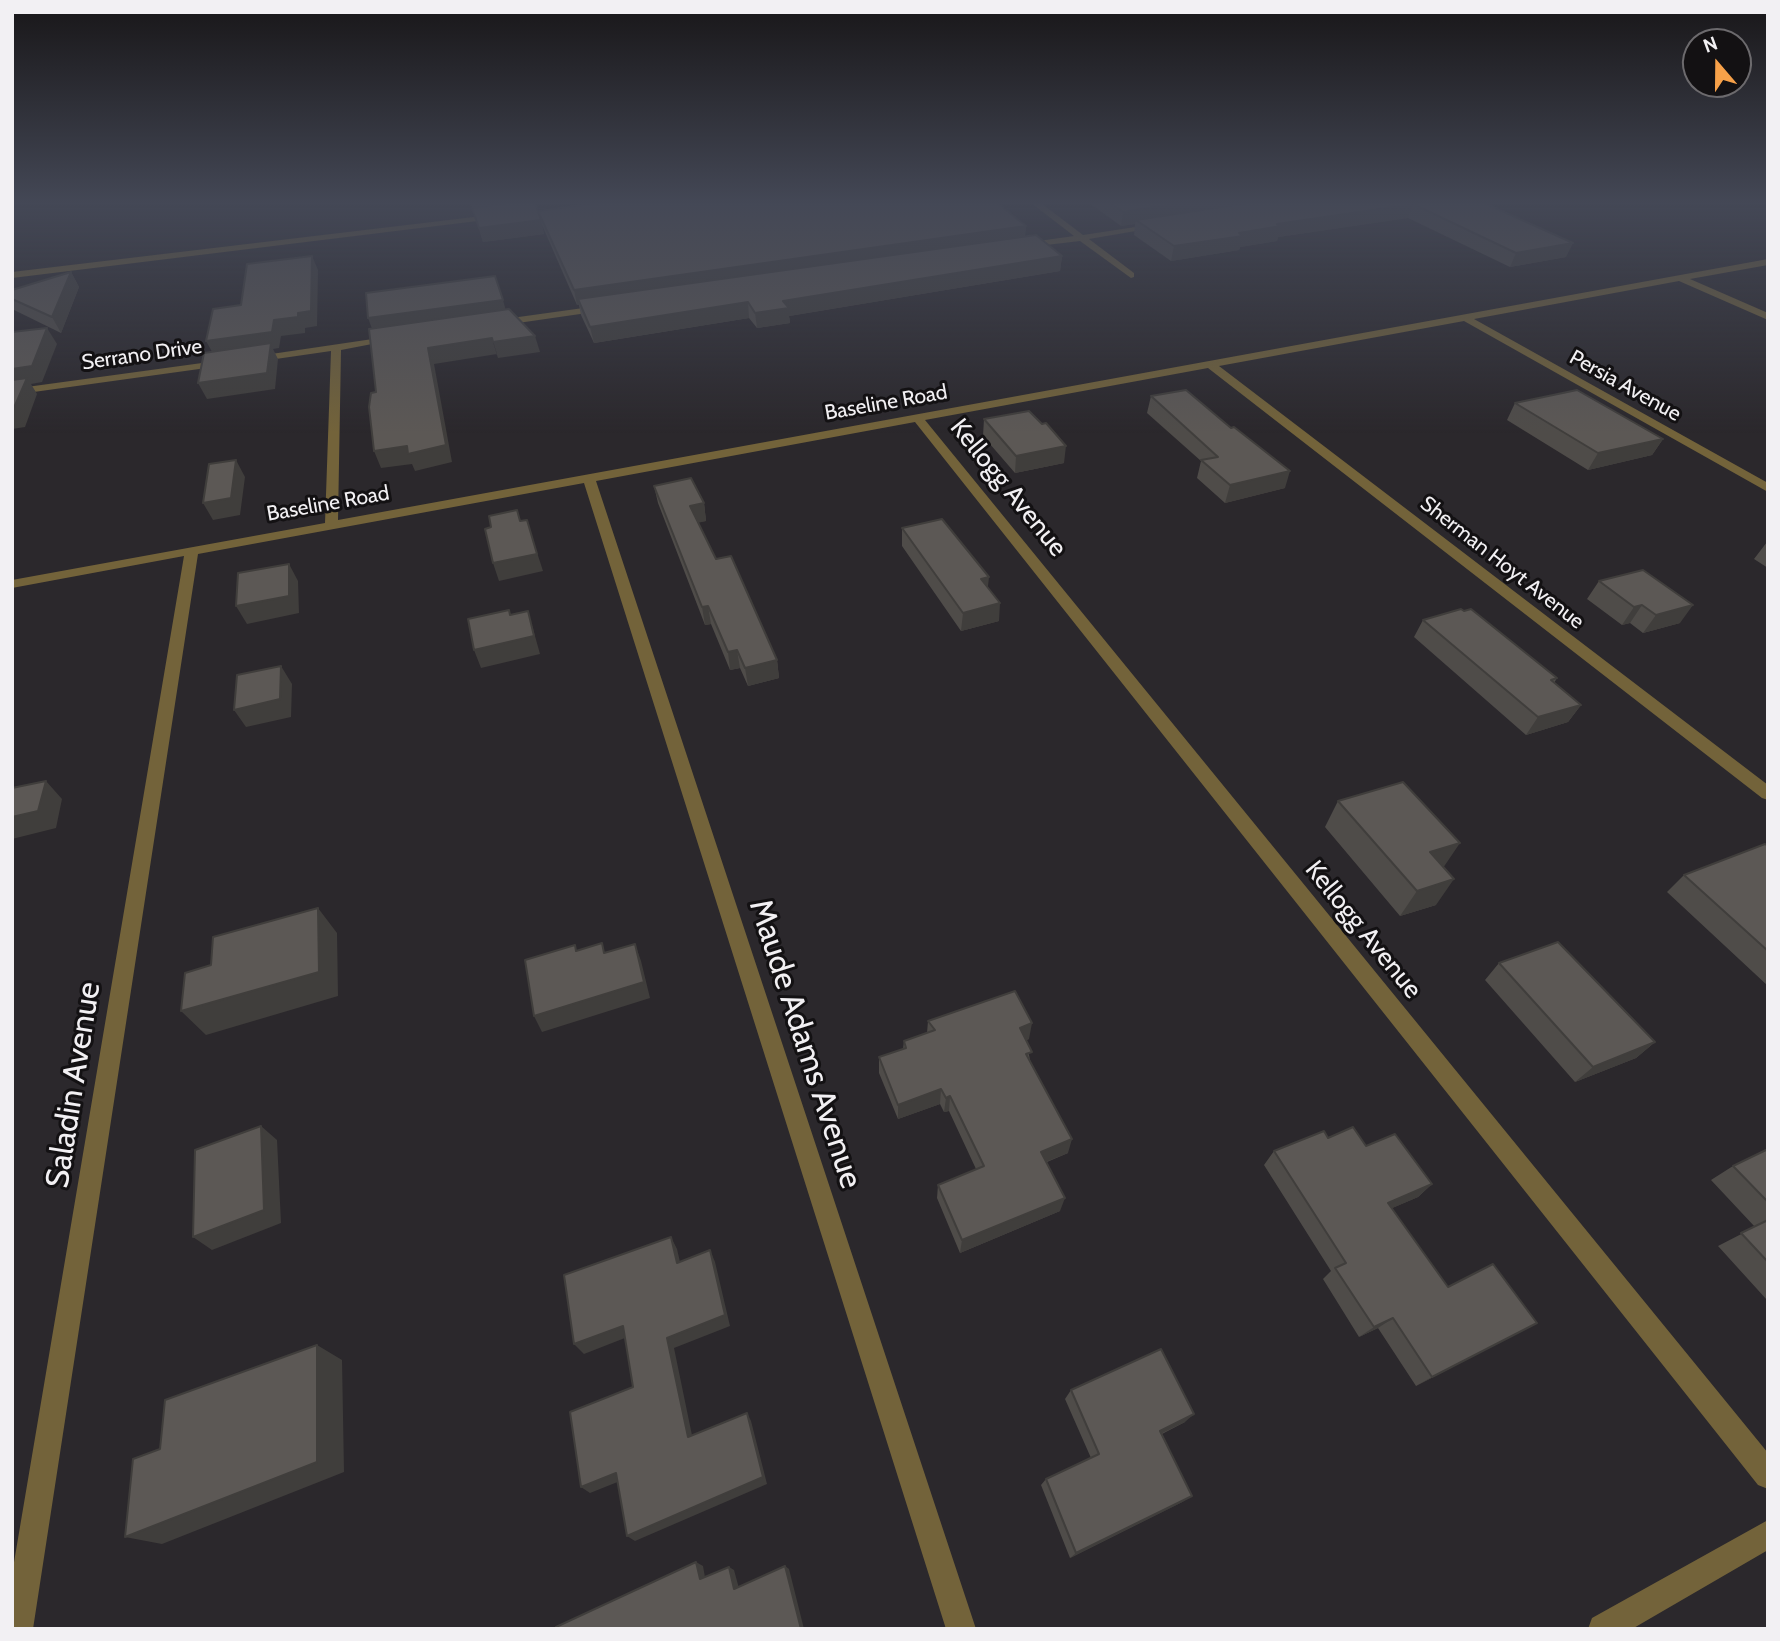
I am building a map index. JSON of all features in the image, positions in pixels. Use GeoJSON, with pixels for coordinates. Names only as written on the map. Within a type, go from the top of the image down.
{"type":"FeatureCollection","features":[{"type":"Feature","properties":{"kind":"street","name":"Baseline Road"},"geometry":{"type":"LineString","coordinates":[[12,584],[1671,280]]}},
{"type":"Feature","properties":{"kind":"street"},"geometry":{"type":"LineString","coordinates":[[1684,280],[1768,317]]}},
{"type":"Feature","properties":{"kind":"street"},"geometry":{"type":"LineString","coordinates":[[488,325],[612,307]]}},
{"type":"Feature","properties":{"kind":"street","name":"Persia Avenue"},"geometry":{"type":"LineString","coordinates":[[1464,317],[1768,488]]}},
{"type":"Feature","properties":{"kind":"street","name":"Serrano Drive"},"geometry":{"type":"LineString","coordinates":[[12,392],[405,337]]}},
{"type":"Feature","properties":{"kind":"street"},"geometry":{"type":"LineString","coordinates":[[331,525],[336,347]]}},
{"type":"Feature","properties":{"kind":"street","name":"Sherman Hoyt Avenue"},"geometry":{"type":"LineString","coordinates":[[1210,365],[1768,794]]}},
{"type":"Feature","properties":{"kind":"street","name":"Kellogg Avenue"},"geometry":{"type":"LineString","coordinates":[[918,418],[1768,1475]]}},
{"type":"Feature","properties":{"kind":"street","name":"Maude Adams Avenue"},"geometry":{"type":"LineString","coordinates":[[589,478],[961,1629]]}},
{"type":"Feature","properties":{"kind":"street","name":"Saladin Avenue"},"geometry":{"type":"LineString","coordinates":[[18,1629],[192,551]]}},
{"type":"Feature","properties":{"kind":"street"},"geometry":{"type":"LineString","coordinates":[[1603,1629],[1768,1534]]}},
{"type":"Feature","properties":{"kind":"building"},"geometry":{"type":"Polygon","coordinates":[[[46,280],[68,280],[52,317],[12,299],[12,290],[46,280]]]}},
{"type":"Feature","properties":{"kind":"building"},"geometry":{"type":"Polygon","coordinates":[[[245,280],[312,280],[311,311],[298,313],[298,317],[274,320],[272,332],[206,341],[213,309],[241,305],[245,280]]]}},
{"type":"Feature","properties":{"kind":"building"},"geometry":{"type":"Polygon","coordinates":[[[468,280],[496,280],[503,300],[368,318],[366,293],[468,280]]]}},
{"type":"Feature","properties":{"kind":"building"},"geometry":{"type":"Polygon","coordinates":[[[569,280],[648,280],[574,290],[569,280]]]}},
{"type":"Feature","properties":{"kind":"building"},"geometry":{"type":"Polygon","coordinates":[[[717,280],[916,280],[783,301],[789,308],[755,313],[748,302],[590,327],[578,299],[717,280]]]}},
{"type":"Feature","properties":{"kind":"building"},"geometry":{"type":"Polygon","coordinates":[[[509,309],[535,336],[493,342],[492,338],[428,348],[446,445],[408,454],[407,446],[374,451],[369,407],[371,393],[376,392],[369,329],[509,309]]]}},
{"type":"Feature","properties":{"kind":"building"},"geometry":{"type":"Polygon","coordinates":[[[47,328],[32,366],[12,369],[12,332],[47,328]]]}},
{"type":"Feature","properties":{"kind":"building"},"geometry":{"type":"Polygon","coordinates":[[[271,343],[267,373],[198,383],[204,353],[271,343]]]}},
{"type":"Feature","properties":{"kind":"building"},"geometry":{"type":"Polygon","coordinates":[[[27,378],[13,410],[12,410],[12,380],[27,378]]]}},
{"type":"Feature","properties":{"kind":"building"},"geometry":{"type":"Polygon","coordinates":[[[1186,390],[1231,428],[1234,427],[1290,471],[1230,485],[1201,460],[1218,457],[1151,396],[1186,390]]]}},
{"type":"Feature","properties":{"kind":"building"},"geometry":{"type":"Polygon","coordinates":[[[1577,390],[1663,439],[1598,453],[1515,403],[1577,390]]]}},
{"type":"Feature","properties":{"kind":"building"},"geometry":{"type":"Polygon","coordinates":[[[1029,411],[1042,424],[1046,423],[1066,446],[1016,456],[984,419],[1029,411]]]}},
{"type":"Feature","properties":{"kind":"building"},"geometry":{"type":"Polygon","coordinates":[[[236,460],[231,498],[203,503],[209,464],[236,460]]]}},
{"type":"Feature","properties":{"kind":"building"},"geometry":{"type":"Polygon","coordinates":[[[691,478],[704,503],[690,506],[716,559],[731,556],[777,660],[745,668],[737,650],[728,652],[708,606],[702,607],[654,486],[691,478]]]}},
{"type":"Feature","properties":{"kind":"building"},"geometry":{"type":"Polygon","coordinates":[[[517,510],[520,521],[527,520],[537,554],[493,563],[485,529],[491,527],[489,516],[517,510]]]}},
{"type":"Feature","properties":{"kind":"building"},"geometry":{"type":"Polygon","coordinates":[[[942,519],[989,577],[981,579],[1000,603],[963,613],[902,528],[942,519]]]}},
{"type":"Feature","properties":{"kind":"building"},"geometry":{"type":"Polygon","coordinates":[[[289,564],[289,596],[236,606],[238,573],[289,564]]]}},
{"type":"Feature","properties":{"kind":"building"},"geometry":{"type":"Polygon","coordinates":[[[1643,570],[1693,605],[1656,615],[1642,605],[1634,607],[1599,581],[1643,570]]]}},
{"type":"Feature","properties":{"kind":"building"},"geometry":{"type":"Polygon","coordinates":[[[1461,609],[1471,609],[1557,678],[1551,680],[1581,705],[1538,717],[1423,620],[1461,609]]]}},
{"type":"Feature","properties":{"kind":"building"},"geometry":{"type":"Polygon","coordinates":[[[509,610],[510,615],[528,611],[534,636],[474,650],[468,619],[509,610]]]}},
{"type":"Feature","properties":{"kind":"building"},"geometry":{"type":"Polygon","coordinates":[[[281,666],[280,699],[234,710],[237,675],[281,666]]]}},
{"type":"Feature","properties":{"kind":"building"},"geometry":{"type":"Polygon","coordinates":[[[46,781],[38,811],[12,817],[12,788],[46,781]]]}},
{"type":"Feature","properties":{"kind":"building"},"geometry":{"type":"Polygon","coordinates":[[[1403,782],[1460,843],[1430,852],[1454,879],[1417,891],[1338,801],[1403,782]]]}},
{"type":"Feature","properties":{"kind":"building"},"geometry":{"type":"Polygon","coordinates":[[[1765,844],[1768,846],[1768,951],[1684,875],[1765,844]]]}},
{"type":"Feature","properties":{"kind":"building"},"geometry":{"type":"Polygon","coordinates":[[[318,908],[319,972],[181,1011],[185,973],[211,965],[213,937],[318,908]]]}},
{"type":"Feature","properties":{"kind":"building"},"geometry":{"type":"Polygon","coordinates":[[[1558,942],[1655,1042],[1593,1067],[1499,963],[1558,942]]]}},
{"type":"Feature","properties":{"kind":"building"},"geometry":{"type":"Polygon","coordinates":[[[602,943],[604,953],[635,944],[644,982],[534,1016],[525,960],[575,945],[576,951],[602,943]]]}},
{"type":"Feature","properties":{"kind":"building"},"geometry":{"type":"Polygon","coordinates":[[[1015,991],[1032,1023],[1020,1028],[1032,1052],[1026,1054],[1072,1139],[1041,1152],[1065,1198],[962,1240],[938,1185],[984,1166],[950,1096],[946,1098],[941,1089],[898,1105],[879,1057],[906,1048],[904,1041],[935,1030],[928,1021],[1015,991]]]}},
{"type":"Feature","properties":{"kind":"building"},"geometry":{"type":"Polygon","coordinates":[[[261,1126],[264,1210],[193,1237],[195,1150],[261,1126]]]}},
{"type":"Feature","properties":{"kind":"building"},"geometry":{"type":"Polygon","coordinates":[[[1353,1127],[1366,1146],[1395,1134],[1432,1184],[1388,1203],[1448,1287],[1493,1264],[1537,1323],[1432,1377],[1393,1318],[1374,1327],[1335,1268],[1346,1263],[1274,1151],[1324,1131],[1328,1138],[1353,1127]]]}},
{"type":"Feature","properties":{"kind":"building"},"geometry":{"type":"Polygon","coordinates":[[[1768,1149],[1768,1202],[1733,1166],[1768,1149]]]}},
{"type":"Feature","properties":{"kind":"building"},"geometry":{"type":"Polygon","coordinates":[[[1768,1220],[1768,1262],[1741,1233],[1768,1220]]]}},
{"type":"Feature","properties":{"kind":"building"},"geometry":{"type":"Polygon","coordinates":[[[671,1237],[677,1263],[710,1250],[725,1315],[667,1338],[688,1437],[747,1413],[763,1477],[627,1536],[616,1473],[581,1487],[570,1412],[633,1387],[623,1326],[574,1344],[564,1275],[671,1237]]]}},
{"type":"Feature","properties":{"kind":"building"},"geometry":{"type":"Polygon","coordinates":[[[317,1345],[317,1462],[125,1537],[133,1459],[160,1449],[165,1400],[317,1345]]]}},
{"type":"Feature","properties":{"kind":"building"},"geometry":{"type":"Polygon","coordinates":[[[1161,1349],[1194,1414],[1160,1431],[1192,1496],[1076,1553],[1046,1479],[1099,1454],[1071,1390],[1161,1349]]]}},
{"type":"Feature","properties":{"kind":"building"},"geometry":{"type":"Polygon","coordinates":[[[696,1562],[700,1579],[729,1567],[734,1589],[785,1566],[801,1629],[556,1629],[556,1627],[696,1562]]]}}]}
